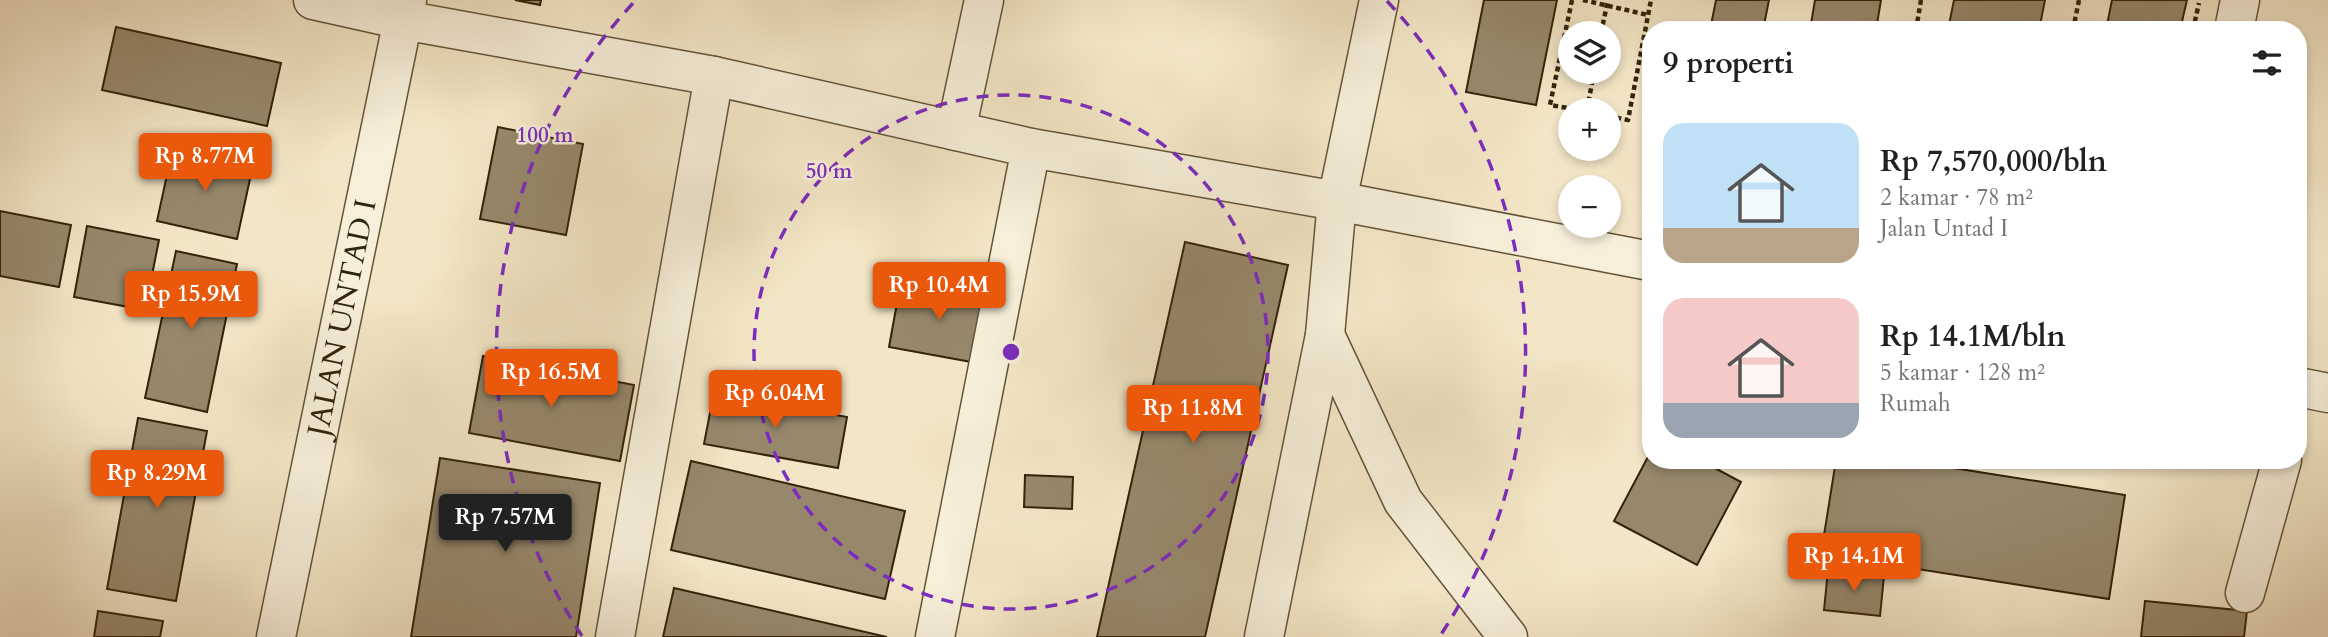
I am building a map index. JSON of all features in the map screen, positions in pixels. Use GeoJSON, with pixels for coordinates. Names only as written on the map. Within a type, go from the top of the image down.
{"type":"FeatureCollection","features":[{"type":"Feature","properties":{"kind":"street"},"geometry":{"type":"LineString","coordinates":[[313,0],[405,10],[1031,148],[1337,201],[1642,259]]}},
{"type":"Feature","properties":{"kind":"street"},"geometry":{"type":"LineString","coordinates":[[956,131],[984,0]]}},
{"type":"Feature","properties":{"kind":"street"},"geometry":{"type":"LineString","coordinates":[[1264,637],[1325,335],[1337,201],[1379,0]]}},
{"type":"Feature","properties":{"kind":"street"},"geometry":{"type":"LineString","coordinates":[[2236,21],[2240,0]]}},
{"type":"Feature","properties":{"kind":"street","name":"JALAN UNTAD I"},"geometry":{"type":"LineString","coordinates":[[275,637],[405,10]]}},
{"type":"Feature","properties":{"kind":"street"},"geometry":{"type":"LineString","coordinates":[[615,637],[713,76]]}},
{"type":"Feature","properties":{"kind":"street"},"geometry":{"type":"LineString","coordinates":[[935,637],[1031,148]]}},
{"type":"Feature","properties":{"kind":"street"},"geometry":{"type":"LineString","coordinates":[[1325,335],[1403,501],[1508,637]]}},
{"type":"Feature","properties":{"kind":"street"},"geometry":{"type":"LineString","coordinates":[[2245,593],[2279,469]]}},
{"type":"Feature","properties":{"kind":"path"},"geometry":{"type":"LineString","coordinates":[[1558,106],[1550,104],[1572,0]]}},
{"type":"Feature","properties":{"kind":"path"},"geometry":{"type":"LineString","coordinates":[[1583,0],[1607,3],[1648,15]]}},
{"type":"Feature","properties":{"kind":"path"},"geometry":{"type":"LineString","coordinates":[[1647,21],[1651,0]]}},
{"type":"Feature","properties":{"kind":"path"},"geometry":{"type":"LineString","coordinates":[[1918,21],[1922,0]]}},
{"type":"Feature","properties":{"kind":"path"},"geometry":{"type":"LineString","coordinates":[[2075,21],[2079,0]]}},
{"type":"Feature","properties":{"kind":"path"},"geometry":{"type":"LineString","coordinates":[[2195,21],[2200,0]]}},
{"type":"Feature","properties":{"kind":"path"},"geometry":{"type":"LineString","coordinates":[[1603,21],[1607,3]]}},
{"type":"Feature","properties":{"kind":"path"},"geometry":{"type":"LineString","coordinates":[[1621,119],[1628,120],[1642,46]]}},
{"type":"Feature","properties":{"kind":"building"},"geometry":{"type":"Polygon","coordinates":[[[515,0],[541,0],[540,5],[515,0]]]}},
{"type":"Feature","properties":{"kind":"building"},"geometry":{"type":"Polygon","coordinates":[[[1484,0],[1557,0],[1536,105],[1466,92],[1484,0]]]}},
{"type":"Feature","properties":{"kind":"building"},"geometry":{"type":"Polygon","coordinates":[[[1716,0],[1769,0],[1765,21],[1712,21],[1716,0]]]}},
{"type":"Feature","properties":{"kind":"building"},"geometry":{"type":"Polygon","coordinates":[[[1815,0],[1881,0],[1878,21],[1812,21],[1815,0]]]}},
{"type":"Feature","properties":{"kind":"building"},"geometry":{"type":"Polygon","coordinates":[[[1954,0],[2045,0],[2041,21],[1950,21],[1954,0]]]}},
{"type":"Feature","properties":{"kind":"building"},"geometry":{"type":"Polygon","coordinates":[[[2112,0],[2187,0],[2182,21],[2108,21],[2112,0]]]}},
{"type":"Feature","properties":{"kind":"building"},"geometry":{"type":"Polygon","coordinates":[[[116,27],[281,63],[267,126],[102,90],[116,27]]]}},
{"type":"Feature","properties":{"kind":"building"},"geometry":{"type":"Polygon","coordinates":[[[498,127],[583,144],[566,235],[480,219],[498,127]]]}},
{"type":"Feature","properties":{"kind":"building"},"geometry":{"type":"Polygon","coordinates":[[[173,147],[253,165],[237,239],[157,221],[173,147]]]}},
{"type":"Feature","properties":{"kind":"building"},"geometry":{"type":"Polygon","coordinates":[[[0,211],[71,225],[59,287],[0,276],[0,211]]]}},
{"type":"Feature","properties":{"kind":"building"},"geometry":{"type":"Polygon","coordinates":[[[87,226],[159,240],[145,310],[74,297],[87,226]]]}},
{"type":"Feature","properties":{"kind":"building"},"geometry":{"type":"Polygon","coordinates":[[[1185,242],[1288,265],[1205,637],[1097,637],[1185,242]]]}},
{"type":"Feature","properties":{"kind":"building"},"geometry":{"type":"Polygon","coordinates":[[[176,251],[237,264],[207,412],[145,398],[176,251]]]}},
{"type":"Feature","properties":{"kind":"building"},"geometry":{"type":"Polygon","coordinates":[[[901,281],[989,296],[977,363],[889,347],[901,281]]]}},
{"type":"Feature","properties":{"kind":"building"},"geometry":{"type":"Polygon","coordinates":[[[483,356],[634,385],[620,461],[469,433],[483,356]]]}},
{"type":"Feature","properties":{"kind":"building"},"geometry":{"type":"Polygon","coordinates":[[[714,392],[847,417],[838,468],[704,444],[714,392]]]}},
{"type":"Feature","properties":{"kind":"building"},"geometry":{"type":"Polygon","coordinates":[[[138,418],[207,431],[176,601],[107,589],[138,418]]]}},
{"type":"Feature","properties":{"kind":"building"},"geometry":{"type":"Polygon","coordinates":[[[440,458],[600,483],[576,637],[411,637],[440,458]]]}},
{"type":"Feature","properties":{"kind":"building"},"geometry":{"type":"Polygon","coordinates":[[[691,461],[905,511],[885,599],[671,550],[691,461]]]}},
{"type":"Feature","properties":{"kind":"building"},"geometry":{"type":"Polygon","coordinates":[[[1642,468],[1717,469],[1741,482],[1697,565],[1614,521],[1642,468]]]}},
{"type":"Feature","properties":{"kind":"building"},"geometry":{"type":"Polygon","coordinates":[[[1835,469],[1960,469],[2125,495],[2109,599],[1821,554],[1835,469]]]}},
{"type":"Feature","properties":{"kind":"building"},"geometry":{"type":"Polygon","coordinates":[[[1025,475],[1073,477],[1072,509],[1024,507],[1025,475]]]}},
{"type":"Feature","properties":{"kind":"building"},"geometry":{"type":"Polygon","coordinates":[[[1828,570],[1884,576],[1880,616],[1824,610],[1828,570]]]}},
{"type":"Feature","properties":{"kind":"building"},"geometry":{"type":"Polygon","coordinates":[[[674,588],[887,637],[663,637],[674,588]]]}},
{"type":"Feature","properties":{"kind":"building"},"geometry":{"type":"Polygon","coordinates":[[[2145,601],[2247,611],[2244,637],[2141,637],[2145,601]]]}},
{"type":"Feature","properties":{"kind":"building"},"geometry":{"type":"Polygon","coordinates":[[[98,611],[163,621],[160,637],[94,637],[98,611]]]}}]}
